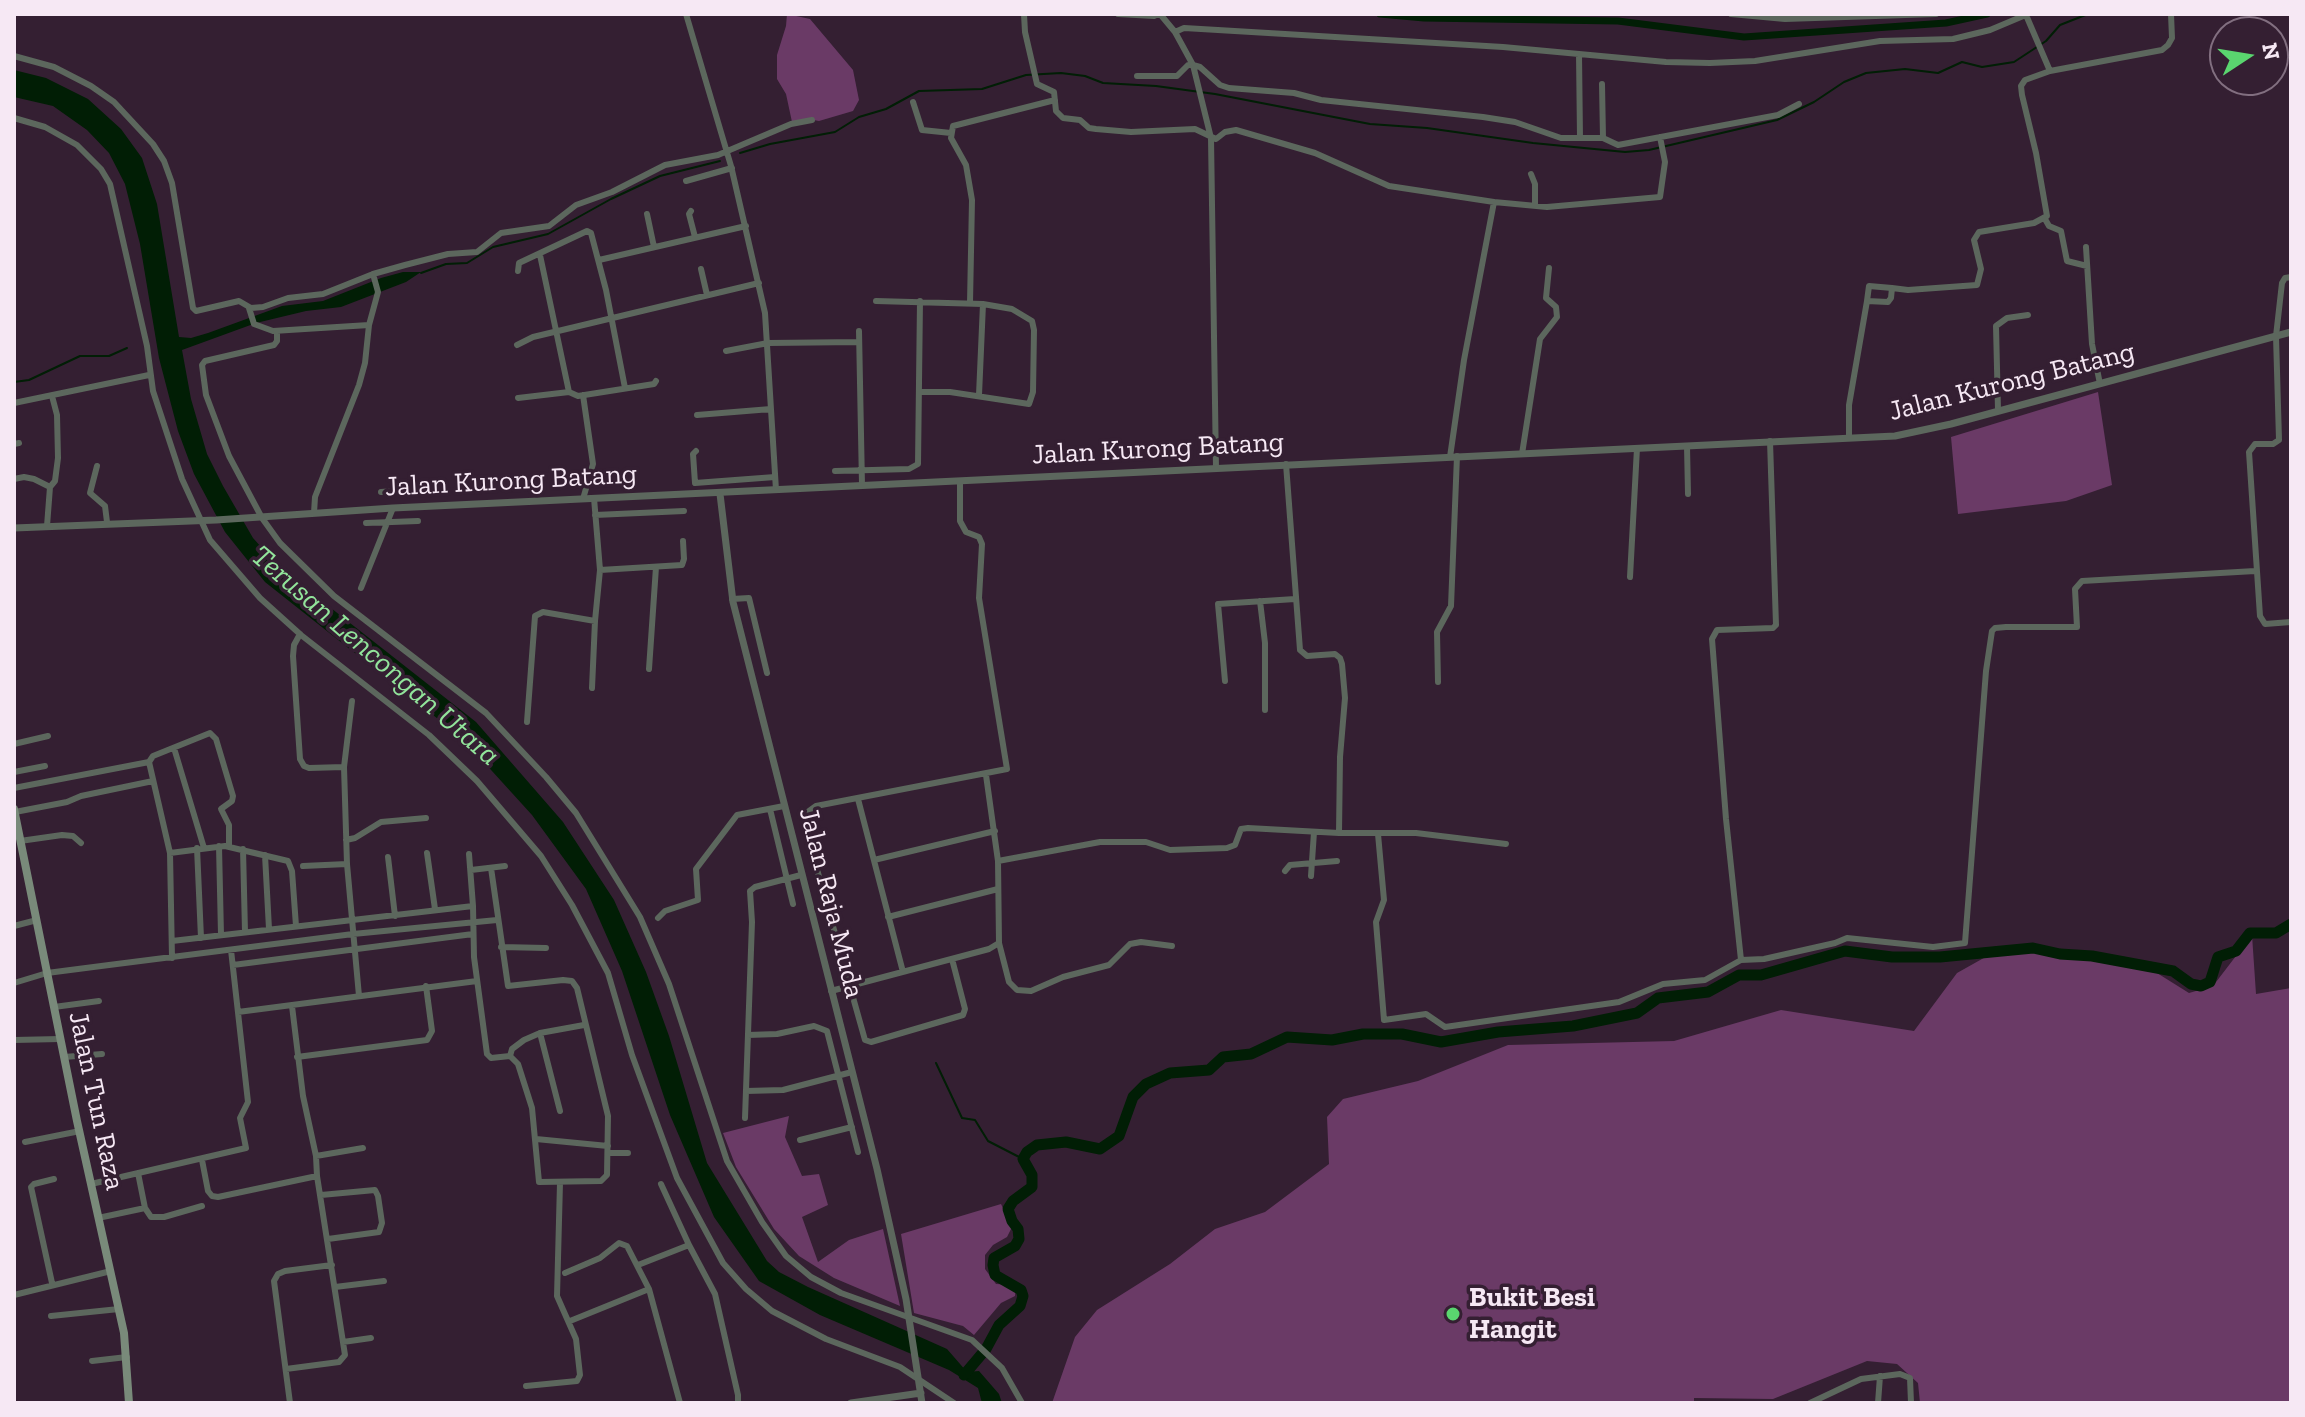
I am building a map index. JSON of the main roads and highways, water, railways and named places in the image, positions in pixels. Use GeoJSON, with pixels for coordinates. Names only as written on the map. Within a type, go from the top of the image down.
{"type":"FeatureCollection","features":[{"type":"Feature","properties":{"kind":"main road","name":"Jalan Tun Raza"},"geometry":{"type":"LineString","coordinates":[[15,815],[119,1309],[127,1357],[129,1403]]}},
{"type":"Feature","properties":{"kind":"water","name":"Terusan Lencongan Utara"},"geometry":{"type":"Polygon","coordinates":[[[14,70],[46,78],[88,99],[121,129],[142,158],[157,204],[179,337],[191,338],[208,333],[282,306],[323,301],[403,272],[421,272],[406,282],[341,307],[306,311],[256,323],[182,350],[191,399],[207,454],[223,486],[253,538],[280,568],[476,722],[563,822],[614,900],[646,972],[669,1036],[707,1163],[767,1261],[779,1272],[808,1287],[947,1349],[967,1372],[979,1371],[999,1394],[1002,1403],[982,1403],[978,1388],[949,1370],[820,1315],[759,1281],[714,1217],[670,1115],[622,971],[586,889],[532,815],[462,738],[265,582],[225,532],[194,474],[178,431],[159,358],[140,244],[125,184],[109,153],[87,130],[53,106],[14,97],[14,70]]]}},
{"type":"Feature","properties":{"kind":"waterway"},"geometry":{"type":"LineString","coordinates":[[1380,14],[1424,18],[1618,21],[1744,37],[1946,23],[1987,14]]}},
{"type":"Feature","properties":{"kind":"waterway"},"geometry":{"type":"LineString","coordinates":[[740,153],[835,132],[859,117],[886,109],[919,91],[982,89],[1026,75],[1061,73],[1085,76],[1103,83],[1215,94],[1370,124],[1625,152],[1649,150],[1777,120],[1866,73],[1905,69],[1938,73],[1962,62],[1982,67],[2014,62],[2046,41],[2060,25],[2088,14]]}},
{"type":"Feature","properties":{"kind":"waterway"},"geometry":{"type":"LineString","coordinates":[[421,273],[446,264],[467,263],[493,247],[548,234],[660,176],[720,161]]}},
{"type":"Feature","properties":{"kind":"waterway"},"geometry":{"type":"LineString","coordinates":[[14,382],[29,380],[80,356],[109,356],[127,348]]}},
{"type":"Feature","properties":{"kind":"waterway"},"geometry":{"type":"LineString","coordinates":[[964,1375],[986,1349],[999,1325],[1020,1306],[1023,1296],[1021,1290],[995,1275],[993,1265],[994,1258],[1015,1246],[1019,1239],[1018,1229],[1008,1209],[1013,1201],[1032,1187],[1032,1175],[1023,1159],[1027,1152],[1037,1145],[1066,1142],[1100,1149],[1119,1136],[1133,1097],[1146,1084],[1170,1073],[1209,1070],[1223,1057],[1251,1054],[1287,1037],[1332,1040],[1363,1034],[1402,1034],[1441,1042],[1498,1032],[1573,1026],[1637,1013],[1658,998],[1708,992],[1739,975],[1761,975],[1845,951],[1892,957],[1940,957],[2033,948],[2173,971],[2191,984],[2201,986],[2210,982],[2218,957],[2236,951],[2250,933],[2276,933],[2291,924]]}},
{"type":"Feature","properties":{"kind":"waterway"},"geometry":{"type":"LineString","coordinates":[[936,1063],[962,1118],[975,1120],[988,1141],[1023,1159]]}},
{"type":"Feature","properties":{"kind":"place","name":"Bukit Besi Hangit"},"geometry":{"type":"Point","coordinates":[1453,1314]}}]}
